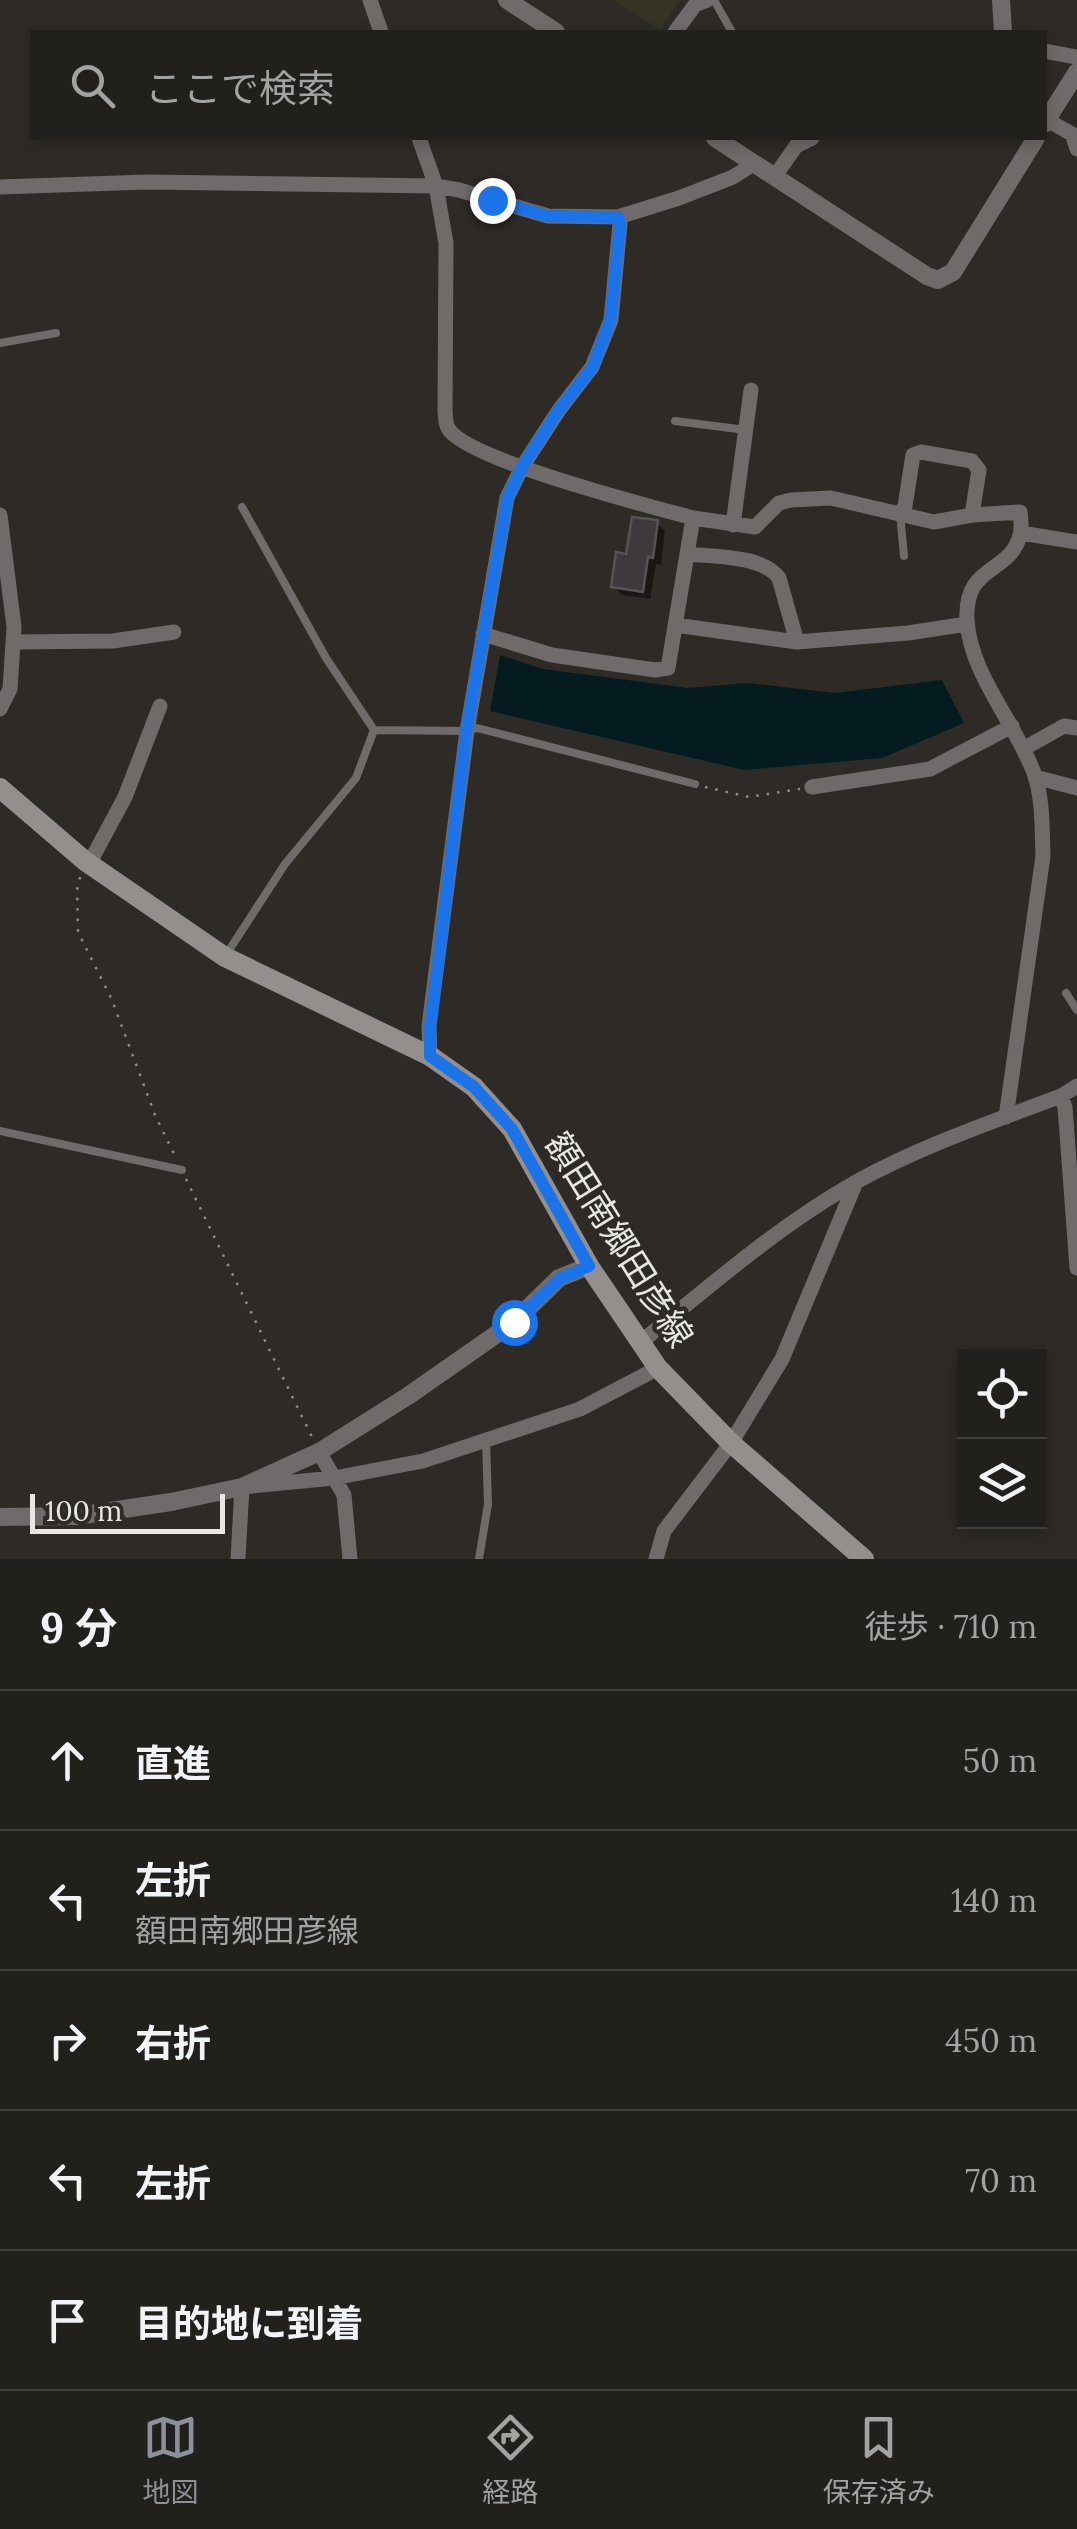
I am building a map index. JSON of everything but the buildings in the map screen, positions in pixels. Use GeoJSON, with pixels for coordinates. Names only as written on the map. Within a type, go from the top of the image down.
{"type":"FeatureCollection","features":[{"type":"Feature","properties":{"kind":"main road","name":"額田南郷田彦線"},"geometry":{"type":"LineString","coordinates":[[0,788],[88,864],[225,956],[430,1056],[474,1087],[512,1129],[589,1266],[658,1368],[731,1443],[864,1559]]}},
{"type":"Feature","properties":{"kind":"street"},"geometry":{"type":"LineString","coordinates":[[370,0],[380,30]]}},
{"type":"Feature","properties":{"kind":"street"},"geometry":{"type":"LineString","coordinates":[[507,0],[553,30]]}},
{"type":"Feature","properties":{"kind":"street"},"geometry":{"type":"LineString","coordinates":[[677,30],[696,5],[710,0]]}},
{"type":"Feature","properties":{"kind":"street"},"geometry":{"type":"LineString","coordinates":[[1001,0],[1003,30]]}},
{"type":"Feature","properties":{"kind":"street"},"geometry":{"type":"LineString","coordinates":[[1047,52],[1077,56]]}},
{"type":"Feature","properties":{"kind":"street"},"geometry":{"type":"LineString","coordinates":[[1047,120],[1077,72]]}},
{"type":"Feature","properties":{"kind":"street"},"geometry":{"type":"LineString","coordinates":[[1047,122],[1072,134],[1077,149]]}},
{"type":"Feature","properties":{"kind":"street"},"geometry":{"type":"LineString","coordinates":[[420,140],[436,186],[446,243],[448,428],[466,444],[602,494],[733,525],[755,527],[779,503],[831,498],[934,522],[1020,512],[1021,533],[1014,551],[982,574],[966,600],[972,652],[1036,777],[1042,816],[1043,856],[1006,1117]]}},
{"type":"Feature","properties":{"kind":"street"},"geometry":{"type":"LineString","coordinates":[[719,140],[938,280],[953,272],[1035,140]]}},
{"type":"Feature","properties":{"kind":"street"},"geometry":{"type":"LineString","coordinates":[[775,176],[794,142]]}},
{"type":"Feature","properties":{"kind":"street"},"geometry":{"type":"LineString","coordinates":[[0,187],[147,182],[436,186],[548,216],[618,217],[733,177],[755,163]]}},
{"type":"Feature","properties":{"kind":"street"},"geometry":{"type":"LineString","coordinates":[[430,1056],[430,1026],[466,731],[507,498],[522,466],[558,410],[592,367],[610,320],[618,217]]}},
{"type":"Feature","properties":{"kind":"street"},"geometry":{"type":"LineString","coordinates":[[733,525],[751,390]]}},
{"type":"Feature","properties":{"kind":"street"},"geometry":{"type":"LineString","coordinates":[[900,513],[913,455],[921,452],[972,461],[979,470],[972,515]]}},
{"type":"Feature","properties":{"kind":"street"},"geometry":{"type":"LineString","coordinates":[[0,515],[14,627],[10,689],[0,708]]}},
{"type":"Feature","properties":{"kind":"street"},"geometry":{"type":"LineString","coordinates":[[482,634],[552,655],[655,670],[668,668],[694,518]]}},
{"type":"Feature","properties":{"kind":"street"},"geometry":{"type":"LineString","coordinates":[[1021,533],[1077,542]]}},
{"type":"Feature","properties":{"kind":"street"},"geometry":{"type":"LineString","coordinates":[[688,554],[759,563],[772,569],[779,578],[796,642]]}},
{"type":"Feature","properties":{"kind":"street"},"geometry":{"type":"LineString","coordinates":[[675,625],[796,642],[967,624]]}},
{"type":"Feature","properties":{"kind":"street"},"geometry":{"type":"LineString","coordinates":[[14,642],[113,641],[174,632]]}},
{"type":"Feature","properties":{"kind":"street"},"geometry":{"type":"LineString","coordinates":[[88,864],[125,796],[160,706]]}},
{"type":"Feature","properties":{"kind":"street"},"geometry":{"type":"LineString","coordinates":[[812,788],[930,769],[1012,726]]}},
{"type":"Feature","properties":{"kind":"street"},"geometry":{"type":"LineString","coordinates":[[1023,749],[1064,726],[1077,728]]}},
{"type":"Feature","properties":{"kind":"street"},"geometry":{"type":"LineString","coordinates":[[1036,777],[1077,788]]}},
{"type":"Feature","properties":{"kind":"street"},"geometry":{"type":"LineString","coordinates":[[1077,1086],[1068,1105],[1077,1268]]}},
{"type":"Feature","properties":{"kind":"street"},"geometry":{"type":"LineString","coordinates":[[641,1342],[787,1225],[856,1182],[915,1153],[1006,1117],[1068,1105]]}},
{"type":"Feature","properties":{"kind":"street"},"geometry":{"type":"LineString","coordinates":[[656,1559],[664,1531],[731,1443],[782,1360],[856,1182]]}},
{"type":"Feature","properties":{"kind":"street"},"geometry":{"type":"LineString","coordinates":[[242,1487],[318,1452],[408,1396],[514,1322],[560,1278],[589,1266]]}},
{"type":"Feature","properties":{"kind":"street"},"geometry":{"type":"LineString","coordinates":[[0,1517],[77,1516],[423,1461],[580,1409],[658,1368]]}},
{"type":"Feature","properties":{"kind":"street"},"geometry":{"type":"LineString","coordinates":[[318,1452],[344,1495],[350,1559]]}},
{"type":"Feature","properties":{"kind":"street"},"geometry":{"type":"LineString","coordinates":[[238,1559],[242,1487]]}},
{"type":"Feature","properties":{"kind":"lane"},"geometry":{"type":"LineString","coordinates":[[710,0],[731,30]]}},
{"type":"Feature","properties":{"kind":"lane"},"geometry":{"type":"LineString","coordinates":[[0,344],[56,333]]}},
{"type":"Feature","properties":{"kind":"lane"},"geometry":{"type":"LineString","coordinates":[[675,421],[746,430]]}},
{"type":"Feature","properties":{"kind":"lane"},"geometry":{"type":"LineString","coordinates":[[242,507],[326,658],[374,730]]}},
{"type":"Feature","properties":{"kind":"lane"},"geometry":{"type":"LineString","coordinates":[[900,513],[904,556]]}},
{"type":"Feature","properties":{"kind":"lane"},"geometry":{"type":"LineString","coordinates":[[374,730],[477,728],[695,784]]}},
{"type":"Feature","properties":{"kind":"lane"},"geometry":{"type":"LineString","coordinates":[[225,956],[285,864],[356,778],[374,730]]}},
{"type":"Feature","properties":{"kind":"lane"},"geometry":{"type":"LineString","coordinates":[[1066,993],[1077,1010]]}},
{"type":"Feature","properties":{"kind":"lane"},"geometry":{"type":"LineString","coordinates":[[0,1132],[182,1170]]}},
{"type":"Feature","properties":{"kind":"lane"},"geometry":{"type":"LineString","coordinates":[[479,1559],[488,1504],[486,1441]]}},
{"type":"Feature","properties":{"kind":"path"},"geometry":{"type":"LineString","coordinates":[[695,784],[749,797],[812,788]]}},
{"type":"Feature","properties":{"kind":"shaded area"},"geometry":{"type":"Polygon","coordinates":[[[612,0],[680,0],[660,30],[612,0]]]}},
{"type":"Feature","properties":{"kind":"water"},"geometry":{"type":"Polygon","coordinates":[[[500,655],[543,669],[688,688],[748,683],[835,693],[942,680],[964,723],[882,758],[744,770],[490,711],[500,655]]]}},
{"type":"Feature","properties":{"kind":"route"},"geometry":{"type":"LineString","coordinates":[[492,200],[548,216],[618,217],[620,224],[610,320],[592,367],[558,410],[522,466],[507,498],[466,731],[430,1026],[430,1056],[474,1087],[512,1129],[589,1266],[560,1278],[514,1322]]}}]}
